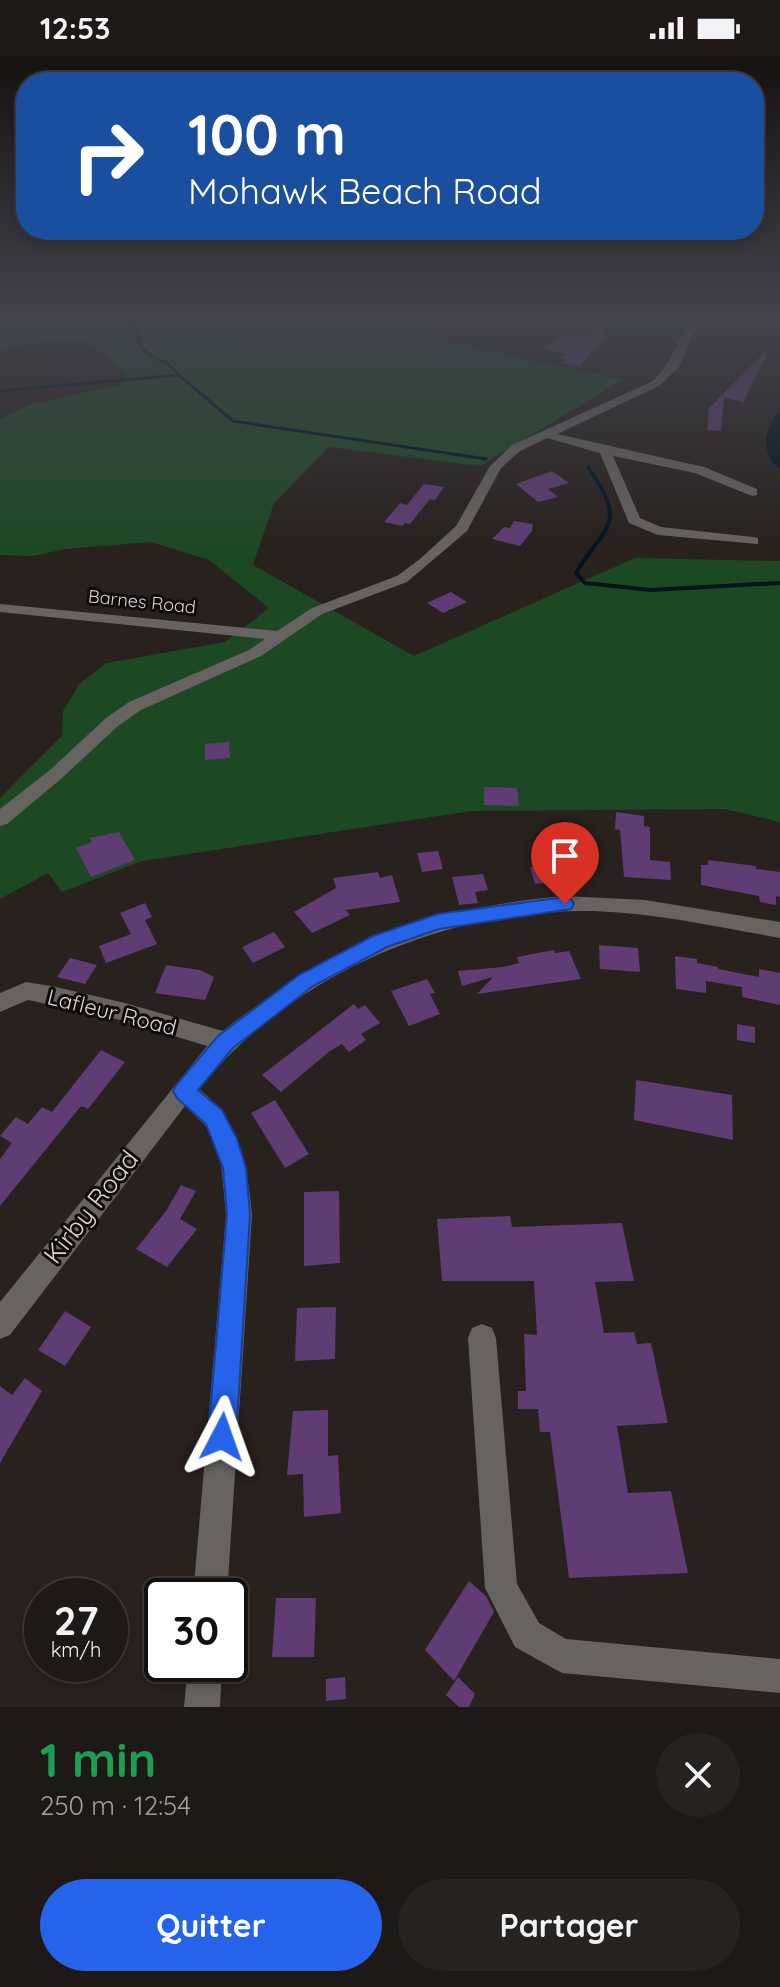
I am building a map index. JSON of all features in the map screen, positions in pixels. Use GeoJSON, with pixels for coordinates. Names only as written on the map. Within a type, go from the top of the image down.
{"type":"FeatureCollection","features":[{"type":"Feature","properties":{"kind":"street"},"geometry":{"type":"LineString","coordinates":[[0,819],[56,774],[112,722],[135,706],[255,653],[317,611],[402,579],[439,552],[462,528],[503,457],[630,396]]}},
{"type":"Feature","properties":{"kind":"street"},"geometry":{"type":"LineString","coordinates":[[546,434],[606,451],[676,463],[736,482],[752,492]]}},
{"type":"Feature","properties":{"kind":"street"},"geometry":{"type":"LineString","coordinates":[[606,451],[608,469],[627,497],[634,520],[658,531],[753,541]]}},
{"type":"Feature","properties":{"kind":"street","name":"Barnes Road"},"geometry":{"type":"LineString","coordinates":[[0,608],[280,636]]}},
{"type":"Feature","properties":{"kind":"street","name":"Kirby Road"},"geometry":{"type":"LineString","coordinates":[[0,1325],[66,1236],[226,1042],[306,980],[380,942],[438,922],[565,904],[673,912],[780,930]]}},
{"type":"Feature","properties":{"kind":"street","name":"Lafleur Road"},"geometry":{"type":"LineString","coordinates":[[0,1003],[26,991],[56,996],[125,1012],[226,1042]]}},
{"type":"Feature","properties":{"kind":"street"},"geometry":{"type":"LineString","coordinates":[[184,1091],[214,1117],[226,1139],[235,1168],[239,1215],[211,1578]]}},
{"type":"Feature","properties":{"kind":"street"},"geometry":{"type":"LineString","coordinates":[[482,1338],[501,1588],[527,1635],[562,1656],[780,1676]]}},
{"type":"Feature","properties":{"kind":"street"},"geometry":{"type":"LineString","coordinates":[[202,1707],[204,1682]]}},
{"type":"Feature","properties":{"kind":"green space"},"geometry":{"type":"Polygon","coordinates":[[[68,396],[596,396],[480,466],[329,447],[274,503],[253,565],[414,656],[635,558],[780,561],[780,822],[725,809],[471,811],[142,861],[62,892],[48,873],[0,899],[0,798],[62,735],[63,711],[80,683],[107,663],[225,642],[269,608],[209,560],[151,542],[66,549],[33,556],[0,555],[0,419],[31,404],[68,396]]]}},
{"type":"Feature","properties":{"kind":"water"},"geometry":{"type":"Polygon","coordinates":[[[780,409],[780,469],[768,455],[766,440],[780,409]]]}},
{"type":"Feature","properties":{"kind":"building"},"geometry":{"type":"Polygon","coordinates":[[[721,396],[746,396],[743,402],[724,397],[721,431],[707,430],[709,408],[721,396]]]}},
{"type":"Feature","properties":{"kind":"building"},"geometry":{"type":"Polygon","coordinates":[[[552,471],[569,483],[548,489],[558,497],[538,502],[516,484],[552,471]]]}},
{"type":"Feature","properties":{"kind":"building"},"geometry":{"type":"Polygon","coordinates":[[[424,484],[444,487],[410,524],[402,526],[384,522],[400,503],[407,505],[424,484]]]}},
{"type":"Feature","properties":{"kind":"building"},"geometry":{"type":"Polygon","coordinates":[[[514,521],[533,524],[532,531],[520,546],[492,539],[504,527],[510,528],[514,521]]]}},
{"type":"Feature","properties":{"kind":"building"},"geometry":{"type":"Polygon","coordinates":[[[451,592],[467,602],[443,613],[427,603],[451,592]]]}},
{"type":"Feature","properties":{"kind":"building"},"geometry":{"type":"Polygon","coordinates":[[[229,742],[230,758],[205,760],[205,744],[229,742]]]}},
{"type":"Feature","properties":{"kind":"building"},"geometry":{"type":"Polygon","coordinates":[[[484,787],[517,788],[519,806],[484,805],[484,787]]]}},
{"type":"Feature","properties":{"kind":"building"},"geometry":{"type":"Polygon","coordinates":[[[616,812],[644,816],[644,826],[650,827],[650,860],[670,862],[671,880],[624,877],[620,830],[615,829],[616,812]]]}},
{"type":"Feature","properties":{"kind":"building"},"geometry":{"type":"Polygon","coordinates":[[[119,832],[135,860],[91,877],[76,848],[92,842],[90,838],[119,832]]]}},
{"type":"Feature","properties":{"kind":"building"},"geometry":{"type":"Polygon","coordinates":[[[438,851],[443,869],[422,872],[417,853],[438,851]]]}},
{"type":"Feature","properties":{"kind":"building"},"geometry":{"type":"Polygon","coordinates":[[[708,860],[780,872],[780,897],[776,896],[776,905],[760,902],[759,896],[701,885],[701,865],[708,865],[708,860]]]}},
{"type":"Feature","properties":{"kind":"building"},"geometry":{"type":"Polygon","coordinates":[[[560,864],[566,881],[535,884],[530,867],[560,864]]]}},
{"type":"Feature","properties":{"kind":"building"},"geometry":{"type":"Polygon","coordinates":[[[378,872],[380,878],[392,875],[400,902],[346,910],[350,915],[312,933],[294,912],[336,888],[333,878],[378,872]]]}},
{"type":"Feature","properties":{"kind":"building"},"geometry":{"type":"Polygon","coordinates":[[[483,874],[488,890],[475,892],[478,903],[459,905],[452,877],[483,874]]]}},
{"type":"Feature","properties":{"kind":"building"},"geometry":{"type":"Polygon","coordinates":[[[145,903],[152,917],[145,920],[157,944],[106,963],[99,946],[131,934],[120,913],[145,903]]]}},
{"type":"Feature","properties":{"kind":"building"},"geometry":{"type":"Polygon","coordinates":[[[274,932],[285,947],[253,963],[242,947],[274,932]]]}},
{"type":"Feature","properties":{"kind":"building"},"geometry":{"type":"Polygon","coordinates":[[[599,945],[638,948],[640,972],[600,969],[599,945]]]}},
{"type":"Feature","properties":{"kind":"building"},"geometry":{"type":"Polygon","coordinates":[[[554,950],[555,953],[569,951],[581,979],[477,994],[493,977],[462,986],[458,971],[503,967],[519,963],[517,957],[554,950]]]}},
{"type":"Feature","properties":{"kind":"building"},"geometry":{"type":"Polygon","coordinates":[[[675,956],[697,959],[697,963],[759,977],[759,969],[780,973],[780,1005],[742,997],[742,987],[706,981],[706,993],[676,989],[675,956]]]}},
{"type":"Feature","properties":{"kind":"building"},"geometry":{"type":"Polygon","coordinates":[[[70,958],[97,965],[85,984],[57,977],[70,958]]]}},
{"type":"Feature","properties":{"kind":"building"},"geometry":{"type":"Polygon","coordinates":[[[166,965],[200,970],[214,977],[205,1000],[155,993],[166,965]]]}},
{"type":"Feature","properties":{"kind":"building"},"geometry":{"type":"Polygon","coordinates":[[[427,979],[435,993],[430,994],[440,1014],[409,1026],[391,991],[427,979]]]}},
{"type":"Feature","properties":{"kind":"building"},"geometry":{"type":"Polygon","coordinates":[[[354,1004],[358,1009],[365,1005],[380,1023],[361,1034],[366,1040],[349,1052],[342,1044],[330,1051],[281,1092],[262,1075],[354,1004]]]}},
{"type":"Feature","properties":{"kind":"building"},"geometry":{"type":"Polygon","coordinates":[[[737,1024],[755,1027],[755,1043],[737,1040],[737,1024]]]}},
{"type":"Feature","properties":{"kind":"building"},"geometry":{"type":"Polygon","coordinates":[[[101,1050],[125,1062],[88,1109],[81,1106],[0,1206],[0,1159],[12,1143],[0,1136],[16,1117],[28,1124],[42,1107],[52,1112],[101,1050]]]}},
{"type":"Feature","properties":{"kind":"building"},"geometry":{"type":"Polygon","coordinates":[[[636,1080],[732,1095],[733,1140],[634,1120],[636,1080]]]}},
{"type":"Feature","properties":{"kind":"building"},"geometry":{"type":"Polygon","coordinates":[[[275,1100],[309,1154],[285,1168],[251,1113],[275,1100]]]}},
{"type":"Feature","properties":{"kind":"building"},"geometry":{"type":"Polygon","coordinates":[[[181,1185],[196,1191],[180,1219],[197,1229],[167,1267],[136,1249],[166,1211],[181,1185]]]}},
{"type":"Feature","properties":{"kind":"building"},"geometry":{"type":"Polygon","coordinates":[[[339,1191],[340,1263],[304,1266],[304,1192],[339,1191]]]}},
{"type":"Feature","properties":{"kind":"building"},"geometry":{"type":"Polygon","coordinates":[[[510,1216],[512,1227],[622,1223],[634,1281],[595,1282],[604,1333],[634,1332],[637,1344],[651,1343],[668,1423],[617,1426],[628,1493],[671,1491],[688,1573],[569,1578],[550,1432],[540,1432],[538,1409],[518,1409],[518,1391],[526,1391],[524,1334],[537,1335],[534,1281],[442,1281],[437,1219],[510,1216]]]}},
{"type":"Feature","properties":{"kind":"building"},"geometry":{"type":"Polygon","coordinates":[[[336,1307],[335,1359],[295,1361],[297,1308],[336,1307]]]}},
{"type":"Feature","properties":{"kind":"building"},"geometry":{"type":"Polygon","coordinates":[[[65,1311],[91,1327],[65,1366],[38,1350],[65,1311]]]}},
{"type":"Feature","properties":{"kind":"building"},"geometry":{"type":"Polygon","coordinates":[[[25,1378],[42,1391],[0,1463],[0,1386],[12,1395],[25,1378]]]}},
{"type":"Feature","properties":{"kind":"building"},"geometry":{"type":"Polygon","coordinates":[[[328,1410],[328,1456],[338,1455],[341,1513],[304,1517],[303,1474],[287,1475],[293,1411],[328,1410]]]}},
{"type":"Feature","properties":{"kind":"building"},"geometry":{"type":"Polygon","coordinates":[[[469,1581],[486,1596],[494,1612],[454,1681],[425,1650],[469,1581]]]}},
{"type":"Feature","properties":{"kind":"building"},"geometry":{"type":"Polygon","coordinates":[[[276,1598],[316,1598],[314,1657],[272,1657],[276,1598]]]}},
{"type":"Feature","properties":{"kind":"building"},"geometry":{"type":"Polygon","coordinates":[[[345,1677],[346,1699],[326,1701],[326,1679],[345,1677]]]}},
{"type":"Feature","properties":{"kind":"building"},"geometry":{"type":"Polygon","coordinates":[[[458,1677],[475,1694],[469,1707],[459,1707],[446,1695],[458,1677]]]}},
{"type":"Feature","properties":{"kind":"waterway"},"geometry":{"type":"LineString","coordinates":[[204,396],[233,421],[486,459]]}},
{"type":"Feature","properties":{"kind":"waterway"},"geometry":{"type":"LineString","coordinates":[[588,466],[593,475]]}},
{"type":"Feature","properties":{"kind":"waterway"},"geometry":{"type":"LineString","coordinates":[[592,473],[603,491],[610,516],[608,526],[576,573],[585,583],[651,590],[780,583]]}},
{"type":"Feature","properties":{"kind":"route"},"geometry":{"type":"LineString","coordinates":[[222,1437],[239,1215],[235,1168],[226,1139],[214,1117],[184,1091],[226,1042],[306,980],[380,942],[438,922],[502,910],[565,904]]}}]}
